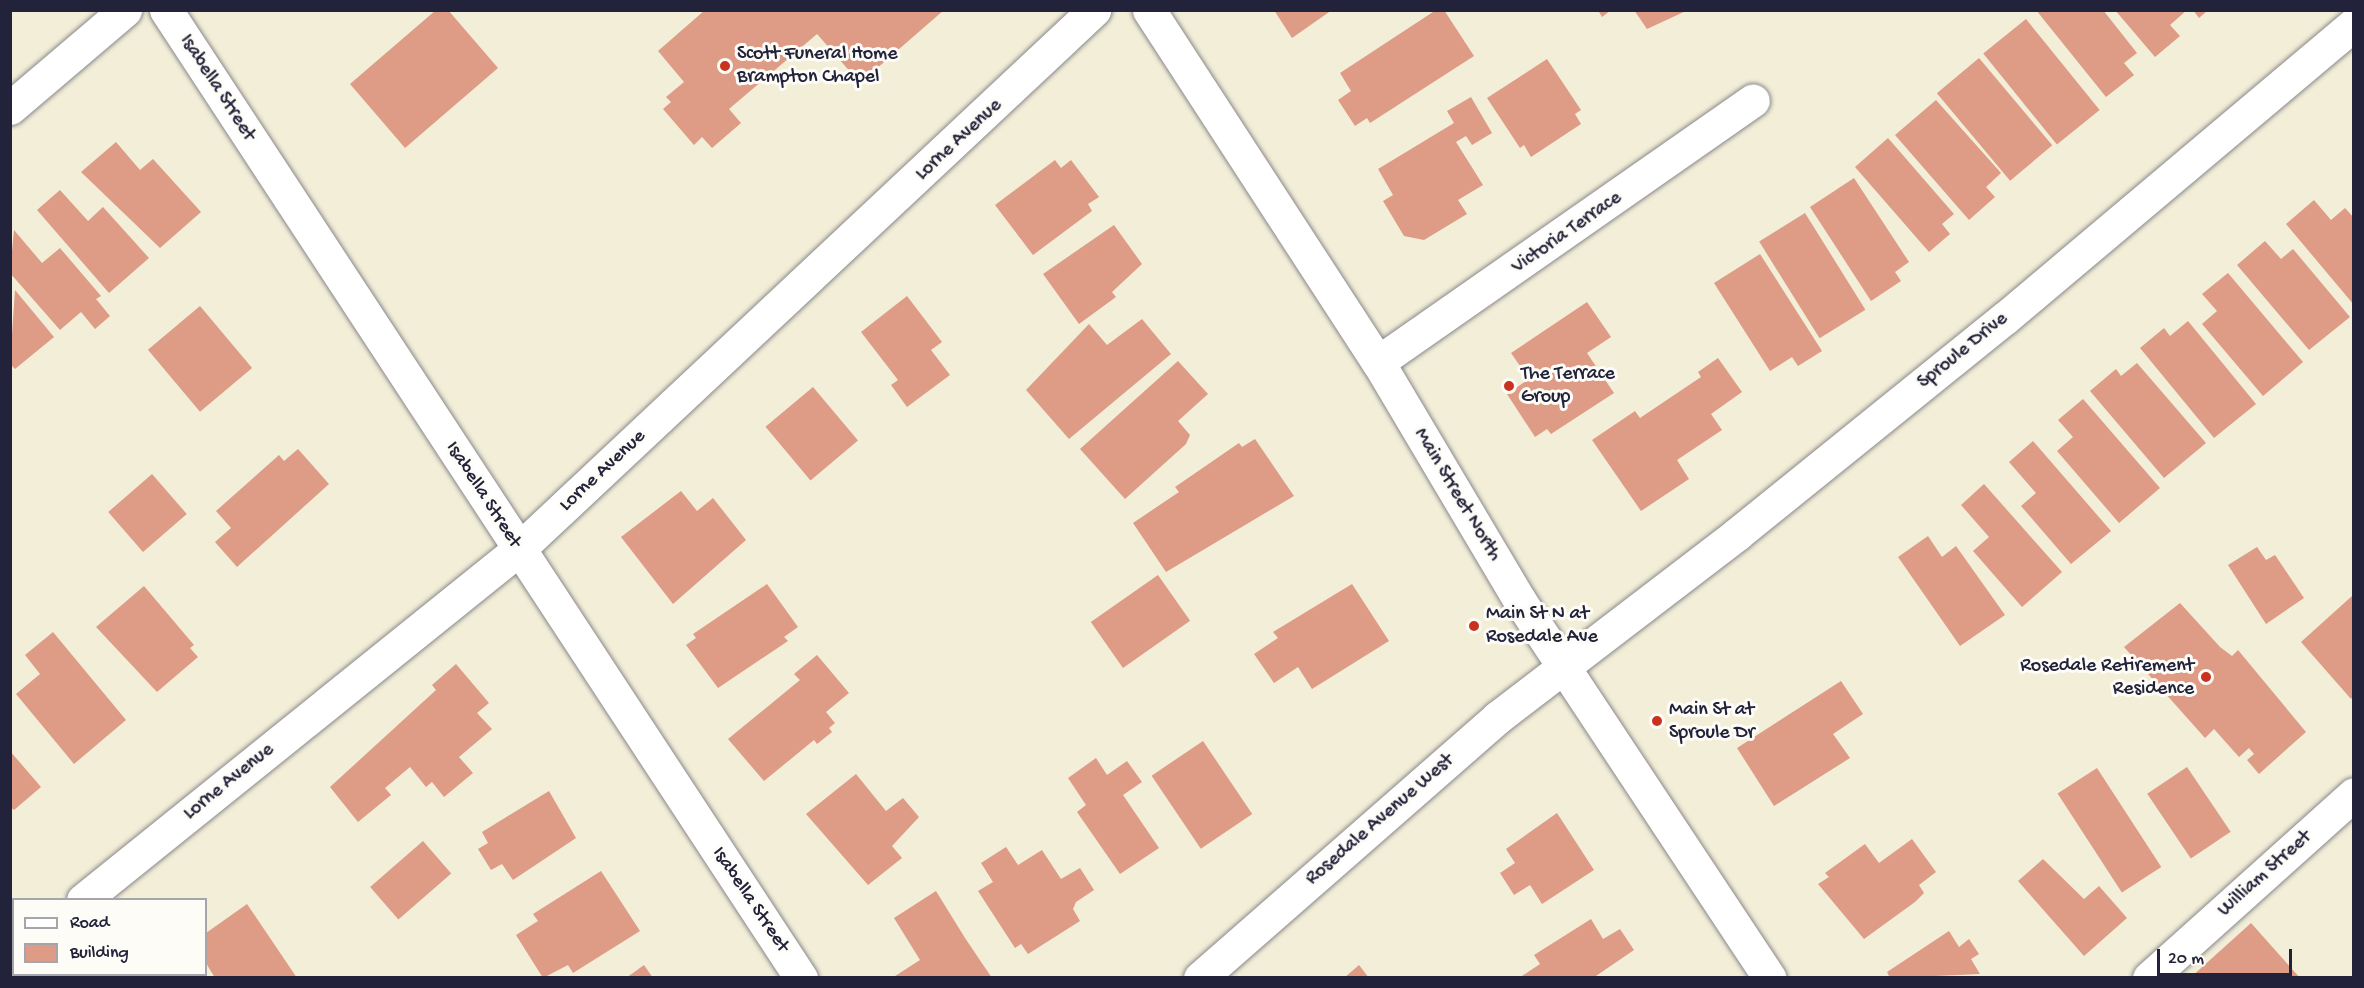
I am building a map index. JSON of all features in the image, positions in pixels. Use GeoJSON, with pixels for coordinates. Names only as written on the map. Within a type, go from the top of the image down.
{"type":"FeatureCollection","features":[{"type":"Feature","properties":{"kind":"street"},"geometry":{"type":"LineString","coordinates":[[10,108],[125,10]]}},
{"type":"Feature","properties":{"kind":"street","name":"Isabella Street"},"geometry":{"type":"LineString","coordinates":[[166,10],[518,550],[801,978]]}},
{"type":"Feature","properties":{"kind":"street","name":"Lorne Avenue"},"geometry":{"type":"LineString","coordinates":[[84,898],[518,550],[1094,10]]}},
{"type":"Feature","properties":{"kind":"street","name":"Main Street North"},"geometry":{"type":"LineString","coordinates":[[1149,10],[1378,362],[1563,667],[1770,978]]}},
{"type":"Feature","properties":{"kind":"street","name":"Sproule Drive"},"geometry":{"type":"LineString","coordinates":[[1563,667],[2005,318],[2354,24]]}},
{"type":"Feature","properties":{"kind":"street","name":"Victoria Terrace"},"geometry":{"type":"LineString","coordinates":[[1378,362],[1753,100]]}},
{"type":"Feature","properties":{"kind":"street","name":"Rosedale Avenue West"},"geometry":{"type":"LineString","coordinates":[[1200,978],[1498,717],[1563,667]]}},
{"type":"Feature","properties":{"kind":"street","name":"William Street"},"geometry":{"type":"LineString","coordinates":[[2149,978],[2354,794]]}},
{"type":"Feature","properties":{"kind":"building"},"geometry":{"type":"Polygon","coordinates":[[[436,10],[448,10],[498,68],[405,148],[350,84],[436,10]]]}},
{"type":"Feature","properties":{"kind":"building","name":"Scott Funeral Home Brampton Chapel"},"geometry":{"type":"Polygon","coordinates":[[[705,10],[944,10],[860,83],[817,34],[729,109],[741,123],[712,148],[702,137],[694,145],[663,109],[671,102],[666,97],[684,82],[658,51],[705,10]]]}},
{"type":"Feature","properties":{"kind":"building"},"geometry":{"type":"Polygon","coordinates":[[[1274,10],[1332,10],[1292,38],[1274,10]]]}},
{"type":"Feature","properties":{"kind":"building"},"geometry":{"type":"Polygon","coordinates":[[[1436,10],[1444,10],[1474,56],[1370,123],[1367,118],[1355,126],[1338,100],[1351,91],[1340,73],[1436,10]]]}},
{"type":"Feature","properties":{"kind":"building"},"geometry":{"type":"Polygon","coordinates":[[[1598,10],[1611,10],[1602,17],[1598,10]]]}},
{"type":"Feature","properties":{"kind":"building"},"geometry":{"type":"Polygon","coordinates":[[[1634,10],[1688,10],[1647,29],[1634,10]]]}},
{"type":"Feature","properties":{"kind":"building"},"geometry":{"type":"Polygon","coordinates":[[[2036,10],[2103,10],[2137,53],[2124,63],[2134,75],[2106,97],[2036,10]]]}},
{"type":"Feature","properties":{"kind":"building"},"geometry":{"type":"Polygon","coordinates":[[[2115,10],[2187,10],[2170,25],[2180,36],[2155,57],[2115,10]]]}},
{"type":"Feature","properties":{"kind":"building"},"geometry":{"type":"Polygon","coordinates":[[[2193,10],[2208,10],[2199,18],[2193,10]]]}},
{"type":"Feature","properties":{"kind":"building"},"geometry":{"type":"Polygon","coordinates":[[[2026,19],[2100,110],[2057,145],[1983,54],[2026,19]]]}},
{"type":"Feature","properties":{"kind":"building"},"geometry":{"type":"Polygon","coordinates":[[[1979,58],[2052,145],[2010,181],[1937,93],[1979,58]]]}},
{"type":"Feature","properties":{"kind":"building"},"geometry":{"type":"Polygon","coordinates":[[[1547,59],[1581,110],[1575,114],[1581,124],[1531,157],[1524,145],[1520,148],[1487,98],[1547,59]]]}},
{"type":"Feature","properties":{"kind":"building"},"geometry":{"type":"Polygon","coordinates":[[[1471,97],[1492,133],[1472,145],[1466,136],[1456,142],[1483,185],[1458,200],[1467,214],[1424,240],[1404,236],[1383,201],[1393,195],[1378,169],[1454,123],[1447,111],[1471,97]]]}},
{"type":"Feature","properties":{"kind":"building"},"geometry":{"type":"Polygon","coordinates":[[[1936,100],[2001,173],[1986,187],[1995,197],[1969,220],[1895,135],[1936,100]]]}},
{"type":"Feature","properties":{"kind":"building"},"geometry":{"type":"Polygon","coordinates":[[[1888,138],[1954,214],[1942,224],[1950,234],[1929,252],[1855,167],[1888,138]]]}},
{"type":"Feature","properties":{"kind":"building"},"geometry":{"type":"Polygon","coordinates":[[[116,142],[140,170],[153,159],[201,212],[160,248],[81,172],[116,142]]]}},
{"type":"Feature","properties":{"kind":"building"},"geometry":{"type":"Polygon","coordinates":[[[1055,160],[1061,168],[1071,160],[1099,197],[1088,204],[1092,211],[1033,255],[995,205],[1055,160]]]}},
{"type":"Feature","properties":{"kind":"building"},"geometry":{"type":"Polygon","coordinates":[[[1854,178],[1909,262],[1895,272],[1901,281],[1871,301],[1810,207],[1854,178]]]}},
{"type":"Feature","properties":{"kind":"building"},"geometry":{"type":"Polygon","coordinates":[[[60,190],[88,221],[103,207],[149,258],[109,293],[37,210],[60,190]]]}},
{"type":"Feature","properties":{"kind":"building"},"geometry":{"type":"Polygon","coordinates":[[[2314,200],[2331,220],[2345,208],[2354,218],[2354,305],[2286,224],[2314,200]]]}},
{"type":"Feature","properties":{"kind":"building"},"geometry":{"type":"Polygon","coordinates":[[[1805,213],[1865,310],[1820,338],[1759,242],[1805,213]]]}},
{"type":"Feature","properties":{"kind":"building"},"geometry":{"type":"Polygon","coordinates":[[[1114,225],[1142,264],[1112,292],[1116,297],[1079,324],[1043,274],[1114,225]]]}},
{"type":"Feature","properties":{"kind":"building"},"geometry":{"type":"Polygon","coordinates":[[[14,230],[42,263],[60,248],[101,296],[96,299],[110,316],[95,329],[81,312],[60,330],[10,273],[14,230]]]}},
{"type":"Feature","properties":{"kind":"building"},"geometry":{"type":"Polygon","coordinates":[[[2265,241],[2281,259],[2293,249],[2350,317],[2309,350],[2237,265],[2265,241]]]}},
{"type":"Feature","properties":{"kind":"building"},"geometry":{"type":"Polygon","coordinates":[[[1760,254],[1822,351],[1798,366],[1792,357],[1770,371],[1714,283],[1760,254]]]}},
{"type":"Feature","properties":{"kind":"building"},"geometry":{"type":"Polygon","coordinates":[[[2228,273],[2303,362],[2263,396],[2202,324],[2217,311],[2202,294],[2228,273]]]}},
{"type":"Feature","properties":{"kind":"building"},"geometry":{"type":"Polygon","coordinates":[[[15,290],[54,337],[15,369],[10,364],[15,290]]]}},
{"type":"Feature","properties":{"kind":"building"},"geometry":{"type":"Polygon","coordinates":[[[907,296],[942,342],[931,350],[950,375],[907,407],[891,385],[898,380],[861,332],[907,296]]]}},
{"type":"Feature","properties":{"kind":"building"},"geometry":{"type":"Polygon","coordinates":[[[1587,302],[1611,337],[1587,353],[1614,393],[1551,434],[1547,429],[1535,437],[1507,394],[1529,379],[1511,353],[1587,302]]]}},
{"type":"Feature","properties":{"kind":"building"},"geometry":{"type":"Polygon","coordinates":[[[200,306],[252,368],[200,412],[148,350],[200,306]]]}},
{"type":"Feature","properties":{"kind":"building"},"geometry":{"type":"Polygon","coordinates":[[[1142,319],[1171,354],[1069,439],[1026,390],[1089,324],[1107,345],[1142,319]]]}},
{"type":"Feature","properties":{"kind":"building"},"geometry":{"type":"Polygon","coordinates":[[[2188,321],[2256,404],[2214,438],[2140,348],[2164,328],[2170,336],[2188,321]]]}},
{"type":"Feature","properties":{"kind":"building"},"geometry":{"type":"Polygon","coordinates":[[[1718,358],[1742,392],[1711,414],[1722,430],[1677,460],[1689,479],[1641,511],[1592,440],[1635,411],[1640,418],[1701,377],[1698,372],[1718,358]]]}},
{"type":"Feature","properties":{"kind":"building"},"geometry":{"type":"Polygon","coordinates":[[[1178,361],[1208,394],[1178,421],[1190,435],[1186,444],[1125,499],[1080,449],[1178,361]]]}},
{"type":"Feature","properties":{"kind":"building"},"geometry":{"type":"Polygon","coordinates":[[[2137,363],[2206,443],[2164,478],[2090,391],[2116,369],[2121,376],[2137,363]]]}},
{"type":"Feature","properties":{"kind":"building"},"geometry":{"type":"Polygon","coordinates":[[[813,387],[858,441],[811,480],[766,427],[813,387]]]}},
{"type":"Feature","properties":{"kind":"building"},"geometry":{"type":"Polygon","coordinates":[[[2083,399],[2160,488],[2119,523],[2057,451],[2073,437],[2058,420],[2083,399]]]}},
{"type":"Feature","properties":{"kind":"building"},"geometry":{"type":"Polygon","coordinates":[[[1255,439],[1294,496],[1166,572],[1133,523],[1179,492],[1175,487],[1239,443],[1242,447],[1255,439]]]}},
{"type":"Feature","properties":{"kind":"building"},"geometry":{"type":"Polygon","coordinates":[[[2033,441],[2111,531],[2071,564],[2021,506],[2036,493],[2009,462],[2033,441]]]}},
{"type":"Feature","properties":{"kind":"building"},"geometry":{"type":"Polygon","coordinates":[[[298,449],[329,484],[237,567],[215,542],[231,528],[216,511],[279,455],[284,461],[298,449]]]}},
{"type":"Feature","properties":{"kind":"building"},"geometry":{"type":"Polygon","coordinates":[[[152,474],[187,514],[143,552],[108,512],[152,474]]]}},
{"type":"Feature","properties":{"kind":"building"},"geometry":{"type":"Polygon","coordinates":[[[1984,484],[2062,572],[2022,607],[1973,551],[1989,537],[1961,505],[1984,484]]]}},
{"type":"Feature","properties":{"kind":"building"},"geometry":{"type":"Polygon","coordinates":[[[681,491],[697,511],[713,498],[746,540],[673,604],[621,537],[681,491]]]}},
{"type":"Feature","properties":{"kind":"building"},"geometry":{"type":"Polygon","coordinates":[[[1928,536],[1942,557],[1956,546],[2005,615],[1960,646],[1898,557],[1928,536]]]}},
{"type":"Feature","properties":{"kind":"building"},"geometry":{"type":"Polygon","coordinates":[[[2257,547],[2266,560],[2275,555],[2304,598],[2266,624],[2228,565],[2257,547]]]}},
{"type":"Feature","properties":{"kind":"building"},"geometry":{"type":"Polygon","coordinates":[[[1158,575],[1190,621],[1123,668],[1091,622],[1158,575]]]}},
{"type":"Feature","properties":{"kind":"building"},"geometry":{"type":"Polygon","coordinates":[[[767,584],[798,627],[784,637],[788,641],[718,688],[686,645],[696,638],[693,634],[767,584]]]}},
{"type":"Feature","properties":{"kind":"building"},"geometry":{"type":"Polygon","coordinates":[[[1352,584],[1389,641],[1312,689],[1298,667],[1274,683],[1254,654],[1278,638],[1273,632],[1352,584]]]}},
{"type":"Feature","properties":{"kind":"building"},"geometry":{"type":"Polygon","coordinates":[[[144,586],[194,645],[190,648],[198,657],[157,692],[96,627],[144,586]]]}},
{"type":"Feature","properties":{"kind":"building"},"geometry":{"type":"Polygon","coordinates":[[[2352,596],[2354,695],[2351,699],[2301,642],[2352,596]]]}},
{"type":"Feature","properties":{"kind":"building","name":"Rosedale Retirement Residence"},"geometry":{"type":"Polygon","coordinates":[[[2180,603],[2220,647],[2232,656],[2238,650],[2306,732],[2259,774],[2247,760],[2254,754],[2249,748],[2239,757],[2214,729],[2205,738],[2124,647],[2180,603]]]}},
{"type":"Feature","properties":{"kind":"building"},"geometry":{"type":"Polygon","coordinates":[[[53,632],[126,720],[74,764],[16,694],[40,674],[25,655],[53,632]]]}},
{"type":"Feature","properties":{"kind":"building"},"geometry":{"type":"Polygon","coordinates":[[[817,655],[849,693],[826,712],[835,723],[829,728],[832,732],[817,744],[814,740],[764,781],[728,739],[800,680],[794,674],[817,655]]]}},
{"type":"Feature","properties":{"kind":"building"},"geometry":{"type":"Polygon","coordinates":[[[456,664],[489,703],[477,713],[492,729],[459,757],[473,773],[444,797],[432,782],[426,787],[410,767],[385,788],[391,795],[358,822],[330,787],[436,690],[432,685],[456,664]]]}},
{"type":"Feature","properties":{"kind":"building"},"geometry":{"type":"Polygon","coordinates":[[[1841,681],[1863,714],[1833,734],[1850,758],[1774,806],[1737,748],[1841,681]]]}},
{"type":"Feature","properties":{"kind":"building"},"geometry":{"type":"Polygon","coordinates":[[[1203,741],[1252,814],[1201,849],[1152,776],[1203,741]]]}},
{"type":"Feature","properties":{"kind":"building"},"geometry":{"type":"Polygon","coordinates":[[[10,751],[41,787],[14,810],[10,807],[10,751]]]}},
{"type":"Feature","properties":{"kind":"building"},"geometry":{"type":"Polygon","coordinates":[[[1096,758],[1107,775],[1127,761],[1142,782],[1123,795],[1159,848],[1120,874],[1077,812],[1086,805],[1068,778],[1096,758]]]}},
{"type":"Feature","properties":{"kind":"building"},"geometry":{"type":"Polygon","coordinates":[[[2187,767],[2231,832],[2191,859],[2147,794],[2187,767]]]}},
{"type":"Feature","properties":{"kind":"building"},"geometry":{"type":"Polygon","coordinates":[[[2097,768],[2161,867],[2122,893],[2058,794],[2097,768]]]}},
{"type":"Feature","properties":{"kind":"building"},"geometry":{"type":"Polygon","coordinates":[[[856,774],[886,811],[903,798],[919,817],[892,846],[902,858],[868,885],[806,814],[856,774]]]}},
{"type":"Feature","properties":{"kind":"building"},"geometry":{"type":"Polygon","coordinates":[[[549,791],[576,838],[513,880],[502,864],[491,870],[478,849],[488,843],[482,832],[549,791]]]}},
{"type":"Feature","properties":{"kind":"building"},"geometry":{"type":"Polygon","coordinates":[[[1557,813],[1594,870],[1542,904],[1530,885],[1514,895],[1500,873],[1515,863],[1506,849],[1557,813]]]}},
{"type":"Feature","properties":{"kind":"building"},"geometry":{"type":"Polygon","coordinates":[[[1912,839],[1936,872],[1919,885],[1924,893],[1915,902],[1864,939],[1818,884],[1829,877],[1825,873],[1865,844],[1879,863],[1912,839]]]}},
{"type":"Feature","properties":{"kind":"building"},"geometry":{"type":"Polygon","coordinates":[[[423,841],[451,873],[398,919],[370,887],[423,841]]]}},
{"type":"Feature","properties":{"kind":"building"},"geometry":{"type":"Polygon","coordinates":[[[1006,847],[1018,865],[1042,850],[1061,879],[1080,868],[1094,890],[1076,902],[1073,909],[1080,921],[1028,954],[1021,944],[1015,948],[978,891],[993,882],[981,863],[1006,847]]]}},
{"type":"Feature","properties":{"kind":"building"},"geometry":{"type":"Polygon","coordinates":[[[2043,859],[2084,899],[2099,886],[2127,918],[2084,956],[2018,881],[2043,859]]]}},
{"type":"Feature","properties":{"kind":"building"},"geometry":{"type":"Polygon","coordinates":[[[601,871],[640,931],[573,973],[568,965],[543,978],[516,935],[538,921],[533,914],[601,871]]]}},
{"type":"Feature","properties":{"kind":"building"},"geometry":{"type":"Polygon","coordinates":[[[936,891],[992,978],[892,978],[920,960],[894,918],[936,891]]]}},
{"type":"Feature","properties":{"kind":"building"},"geometry":{"type":"Polygon","coordinates":[[[247,904],[297,978],[215,978],[207,965],[207,932],[247,904]]]}},
{"type":"Feature","properties":{"kind":"building"},"geometry":{"type":"Polygon","coordinates":[[[1591,919],[1603,939],[1620,929],[1634,950],[1593,978],[1519,978],[1540,964],[1534,955],[1591,919]]]}},
{"type":"Feature","properties":{"kind":"building"},"geometry":{"type":"Polygon","coordinates":[[[2251,923],[2300,978],[2190,978],[2251,923]]]}},
{"type":"Feature","properties":{"kind":"building"},"geometry":{"type":"Polygon","coordinates":[[[1949,931],[1959,947],[1969,939],[1979,954],[1971,959],[1980,974],[1890,978],[1887,972],[1949,931]]]}},
{"type":"Feature","properties":{"kind":"building"},"geometry":{"type":"Polygon","coordinates":[[[644,965],[653,978],[626,978],[644,965]]]}},
{"type":"Feature","properties":{"kind":"building"},"geometry":{"type":"Polygon","coordinates":[[[1359,965],[1369,978],[1344,978],[1359,965]]]}},
{"type":"Feature","properties":{"kind":"building"},"geometry":{"type":"Polygon","coordinates":[[[150,976],[188,976],[190,978],[148,978],[150,976]]]}},
{"type":"Feature","properties":{"kind":"place","name":"Scott Funeral Home Brampton Chapel"},"geometry":{"type":"Point","coordinates":[725,66]}},
{"type":"Feature","properties":{"kind":"place","name":"The Terrace Group"},"geometry":{"type":"Point","coordinates":[1509,386]}},
{"type":"Feature","properties":{"kind":"place","name":"Main St N at Rosedale Ave"},"geometry":{"type":"Point","coordinates":[1474,626]}},
{"type":"Feature","properties":{"kind":"place","name":"Rosedale Retirement Residence"},"geometry":{"type":"Point","coordinates":[2206,677]}},
{"type":"Feature","properties":{"kind":"place","name":"Main St at Sproule Dr"},"geometry":{"type":"Point","coordinates":[1657,721]}}]}
